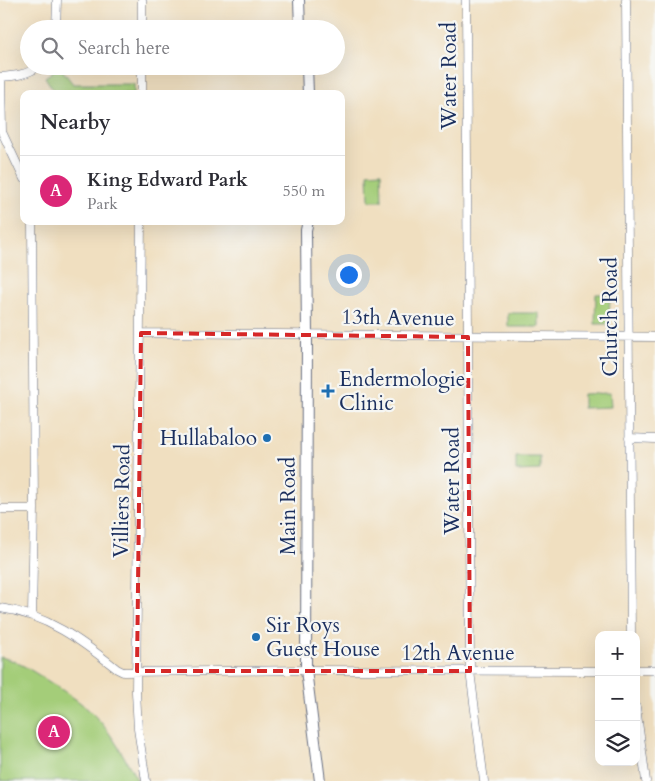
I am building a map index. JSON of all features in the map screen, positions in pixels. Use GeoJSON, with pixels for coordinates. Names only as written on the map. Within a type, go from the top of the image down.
{"type":"FeatureCollection","features":[{"type":"Feature","properties":{"kind":"main road"},"geometry":{"type":"LineString","coordinates":[[299,0],[300,20]]}},
{"type":"Feature","properties":{"kind":"main road"},"geometry":{"type":"LineString","coordinates":[[306,0],[307,20]]}},
{"type":"Feature","properties":{"kind":"main road"},"geometry":{"type":"LineString","coordinates":[[301,75],[301,90]]}},
{"type":"Feature","properties":{"kind":"main road"},"geometry":{"type":"LineString","coordinates":[[307,75],[308,90]]}},
{"type":"Feature","properties":{"kind":"main road","name":"Main Road"},"geometry":{"type":"LineString","coordinates":[[306,225],[308,334],[306,670],[320,781]]}},
{"type":"Feature","properties":{"kind":"street"},"geometry":{"type":"LineString","coordinates":[[56,20],[57,0]]}},
{"type":"Feature","properties":{"kind":"street"},"geometry":{"type":"LineString","coordinates":[[142,0],[142,20]]}},
{"type":"Feature","properties":{"kind":"street","name":"Water Road"},"geometry":{"type":"LineString","coordinates":[[466,0],[470,671],[484,781]]}},
{"type":"Feature","properties":{"kind":"street","name":"Church Road"},"geometry":{"type":"LineString","coordinates":[[626,0],[631,631]]}},
{"type":"Feature","properties":{"kind":"street"},"geometry":{"type":"LineString","coordinates":[[20,75],[1,77],[2,132],[20,170]]}},
{"type":"Feature","properties":{"kind":"street"},"geometry":{"type":"LineString","coordinates":[[142,75],[142,90]]}},
{"type":"Feature","properties":{"kind":"street"},"geometry":{"type":"LineString","coordinates":[[32,225],[34,509],[32,616]]}},
{"type":"Feature","properties":{"kind":"street","name":"Villiers Road"},"geometry":{"type":"LineString","coordinates":[[141,225],[136,692],[137,719],[146,781]]}},
{"type":"Feature","properties":{"kind":"street","name":"13th Avenue"},"geometry":{"type":"LineString","coordinates":[[141,333],[655,337]]}},
{"type":"Feature","properties":{"kind":"street"},"geometry":{"type":"LineString","coordinates":[[629,438],[655,439]]}},
{"type":"Feature","properties":{"kind":"street"},"geometry":{"type":"LineString","coordinates":[[0,509],[34,509]]}},
{"type":"Feature","properties":{"kind":"street","name":"12th Avenue"},"geometry":{"type":"LineString","coordinates":[[0,608],[32,616],[84,642],[120,671],[595,671]]}},
{"type":"Feature","properties":{"kind":"street"},"geometry":{"type":"LineString","coordinates":[[640,670],[655,670]]}},
{"type":"Feature","properties":{"kind":"street"},"geometry":{"type":"LineString","coordinates":[[638,721],[646,781]]}},
{"type":"Feature","properties":{"kind":"highlighted area"},"geometry":{"type":"Polygon","coordinates":[[[141,333],[468,337],[470,671],[137,671],[141,333]]]}},
{"type":"Feature","properties":{"kind":"green space"},"geometry":{"type":"Polygon","coordinates":[[[48,75],[66,75],[73,84],[134,84],[134,90],[53,90],[45,77],[48,75]]]}},
{"type":"Feature","properties":{"kind":"green space"},"geometry":{"type":"Polygon","coordinates":[[[381,172],[382,201],[369,201],[368,173],[381,172]]]}},
{"type":"Feature","properties":{"kind":"green space"},"geometry":{"type":"Polygon","coordinates":[[[596,294],[610,294],[609,324],[595,324],[596,294]]]}},
{"type":"Feature","properties":{"kind":"green space"},"geometry":{"type":"Polygon","coordinates":[[[508,313],[539,313],[539,327],[508,327],[508,313]]]}},
{"type":"Feature","properties":{"kind":"green space"},"geometry":{"type":"Polygon","coordinates":[[[610,393],[611,407],[583,408],[583,394],[610,393]]]}},
{"type":"Feature","properties":{"kind":"green space"},"geometry":{"type":"Polygon","coordinates":[[[516,457],[540,457],[540,470],[516,471],[516,457]]]}},
{"type":"Feature","properties":{"kind":"green space"},"geometry":{"type":"Polygon","coordinates":[[[0,657],[12,660],[29,669],[84,705],[113,739],[138,781],[0,781],[0,657]]]}},
{"type":"Feature","properties":{"kind":"place","name":"Endermologie Clinic"},"geometry":{"type":"Point","coordinates":[328,391]}},
{"type":"Feature","properties":{"kind":"place","name":"Hullabaloo"},"geometry":{"type":"Point","coordinates":[267,438]}},
{"type":"Feature","properties":{"kind":"place","name":"Sir Roys Guest House"},"geometry":{"type":"Point","coordinates":[256,637]}},
{"type":"Feature","properties":{"kind":"place","name":"King Edward Park"},"geometry":{"type":"Point","coordinates":[54,732]}}]}
